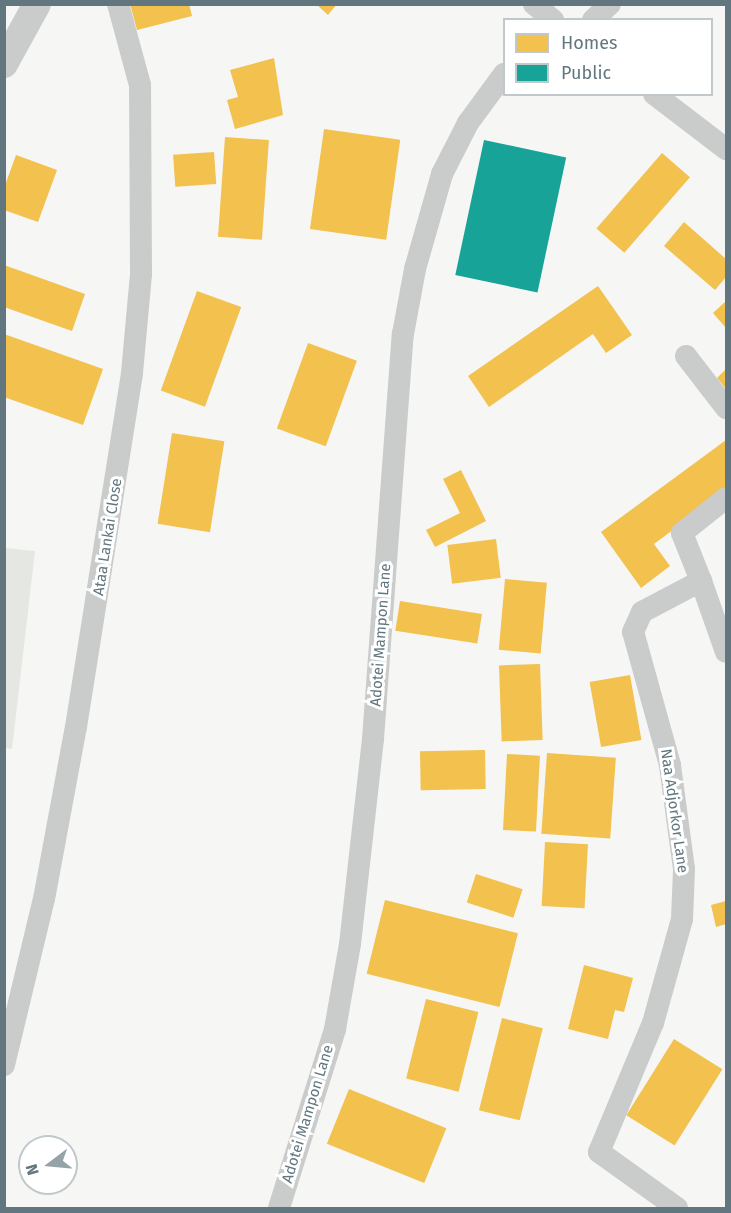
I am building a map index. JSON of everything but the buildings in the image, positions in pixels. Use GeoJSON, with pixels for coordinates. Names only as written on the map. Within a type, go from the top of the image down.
{"type":"FeatureCollection","features":[{"type":"Feature","properties":{"kind":"street"},"geometry":{"type":"LineString","coordinates":[[4,64],[37,4]]}},
{"type":"Feature","properties":{"kind":"street","name":"Ataa Lankai Close"},"geometry":{"type":"LineString","coordinates":[[4,1065],[65,785],[132,374],[141,274],[140,85],[118,4]]}},
{"type":"Feature","properties":{"kind":"street"},"geometry":{"type":"LineString","coordinates":[[595,18],[610,4]]}},
{"type":"Feature","properties":{"kind":"street","name":"Adotei Mampon Lane"},"geometry":{"type":"LineString","coordinates":[[279,1209],[335,1029],[350,944],[373,739],[403,333],[415,269],[442,174],[468,123],[503,75]]}},
{"type":"Feature","properties":{"kind":"street"},"geometry":{"type":"LineString","coordinates":[[657,96],[726,149]]}},
{"type":"Feature","properties":{"kind":"street"},"geometry":{"type":"LineString","coordinates":[[686,356],[726,408]]}},
{"type":"Feature","properties":{"kind":"street"},"geometry":{"type":"LineString","coordinates":[[726,498],[682,533],[726,652]]}},
{"type":"Feature","properties":{"kind":"street","name":"Naa Adjorkor Lane"},"geometry":{"type":"LineString","coordinates":[[677,1209],[599,1152],[653,1023],[682,919],[684,869],[670,765],[633,632],[642,612],[701,581]]}},
{"type":"Feature","properties":{"kind":"shaded area"},"geometry":{"type":"Polygon","coordinates":[[[5,548],[35,551],[12,749],[4,748],[5,548]]]}}]}
